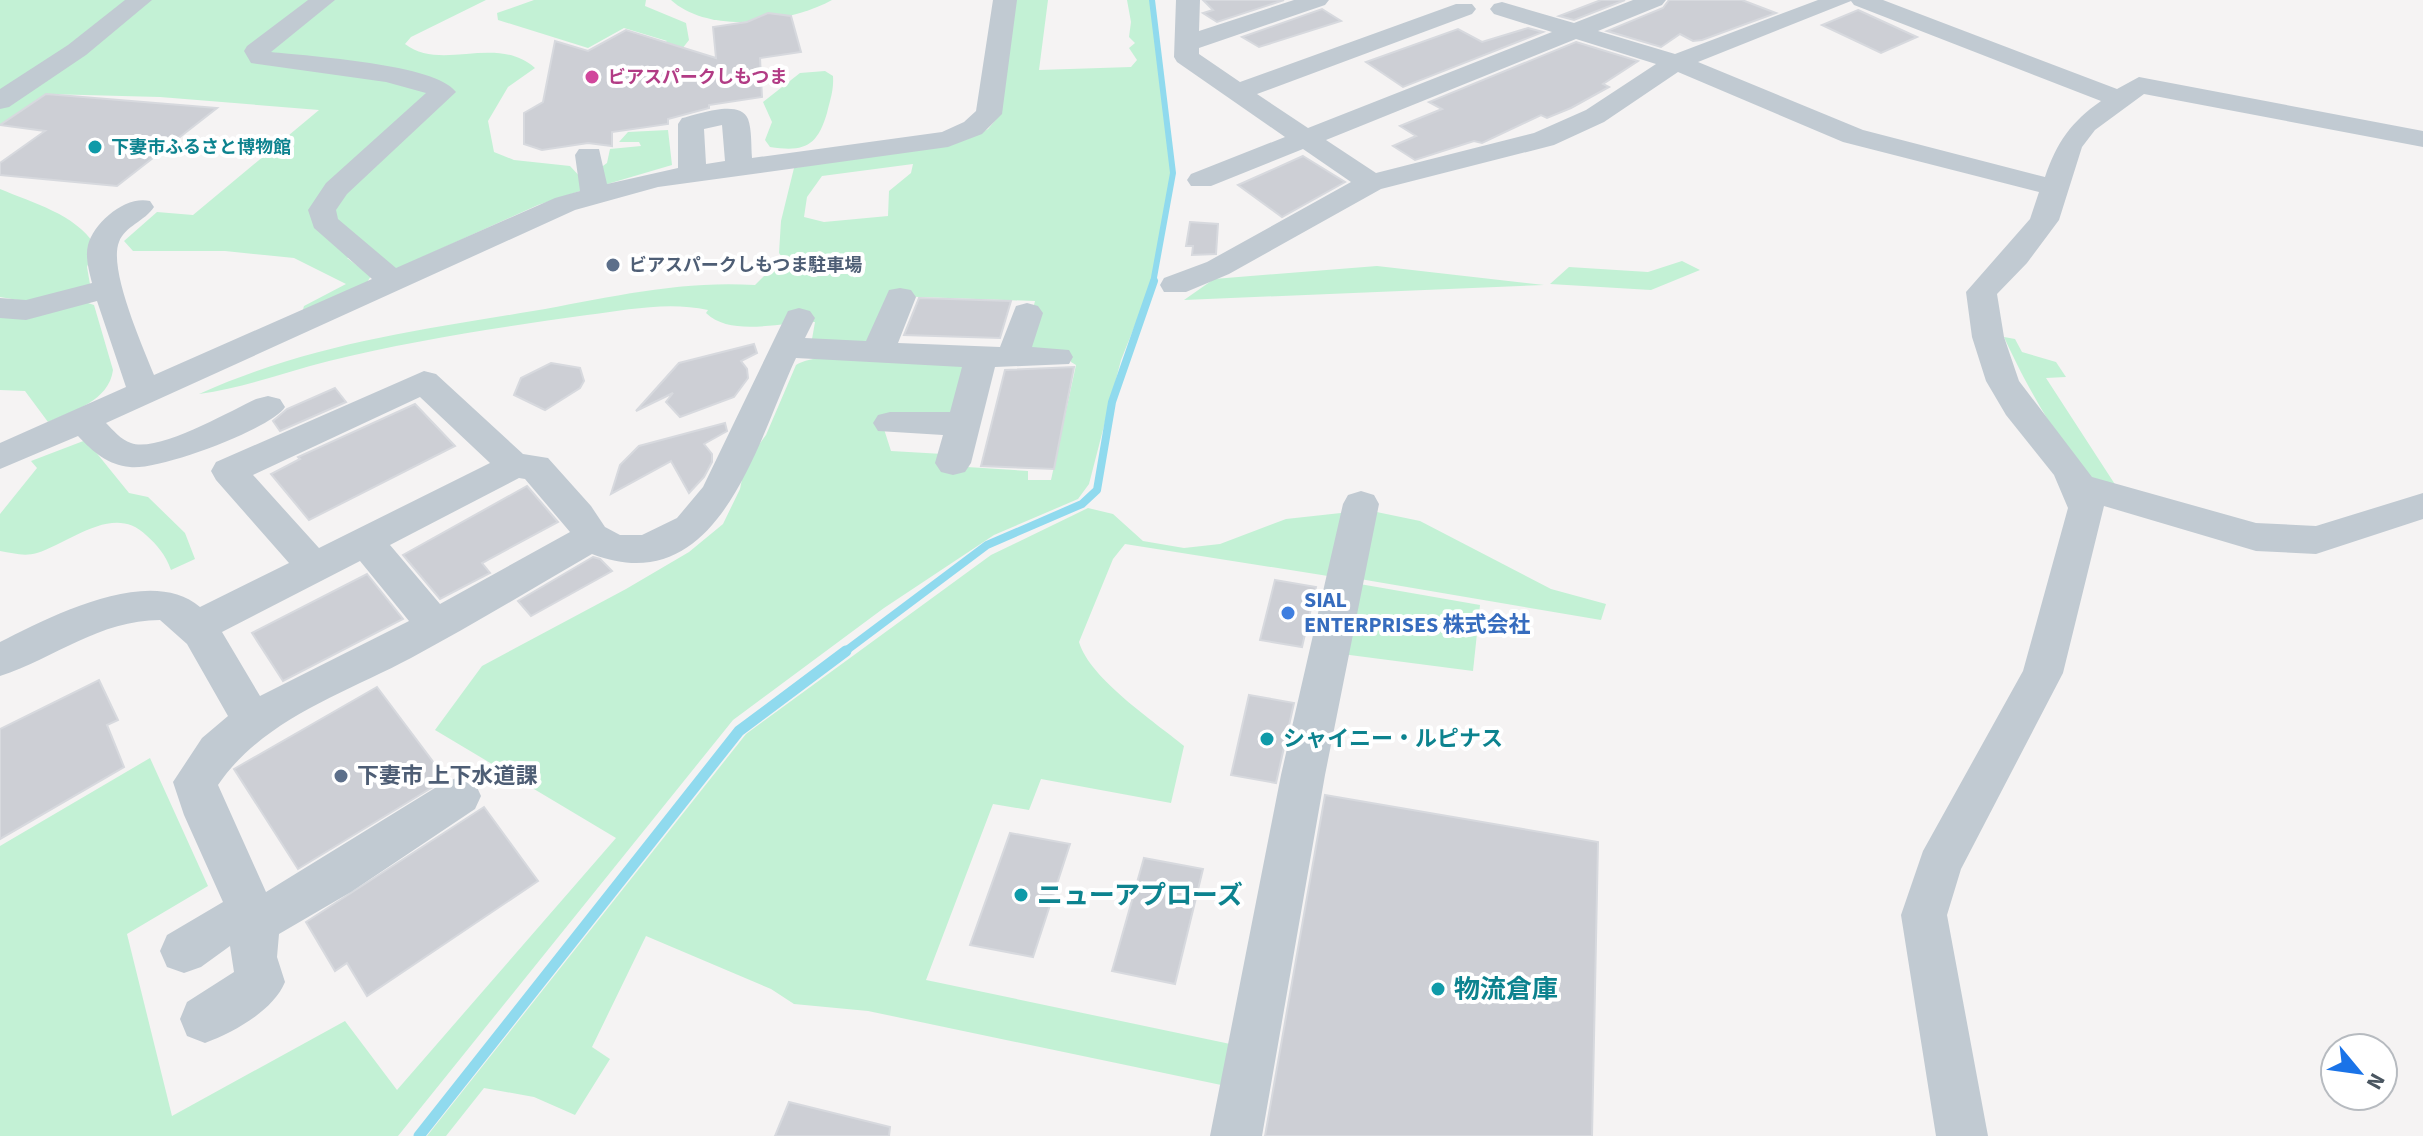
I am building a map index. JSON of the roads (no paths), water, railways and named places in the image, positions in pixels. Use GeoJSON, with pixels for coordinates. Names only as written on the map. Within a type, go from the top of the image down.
{"type":"FeatureCollection","features":[{"type":"Feature","properties":{"kind":"street"},"geometry":{"type":"LineString","coordinates":[[0,101],[77,50],[140,0]]}},
{"type":"Feature","properties":{"kind":"street"},"geometry":{"type":"LineString","coordinates":[[323,0],[256,51],[260,58],[410,79],[436,85],[443,92],[336,189],[322,210],[324,222],[391,280]]}},
{"type":"Feature","properties":{"kind":"street"},"geometry":{"type":"LineString","coordinates":[[0,457],[391,280],[541,214],[595,194],[625,185],[692,174],[948,139],[973,128],[989,114],[1005,0]]}},
{"type":"Feature","properties":{"kind":"street"},"geometry":{"type":"LineString","coordinates":[[1188,0],[1186,57],[1371,183]]}},
{"type":"Feature","properties":{"kind":"street"},"geometry":{"type":"LineString","coordinates":[[1188,43],[1317,0]]}},
{"type":"Feature","properties":{"kind":"street"},"geometry":{"type":"LineString","coordinates":[[1201,180],[1654,0]]}},
{"type":"Feature","properties":{"kind":"street"},"geometry":{"type":"LineString","coordinates":[[1175,285],[1218,268],[1371,183],[1544,139],[1595,116],[1676,62],[1840,0]]}},
{"type":"Feature","properties":{"kind":"street"},"geometry":{"type":"LineString","coordinates":[[1862,0],[2118,98]]}},
{"type":"Feature","properties":{"kind":"street"},"geometry":{"type":"LineString","coordinates":[[1237,92],[1461,4],[1484,13],[1502,4],[1676,62],[1853,136],[2055,188]]}},
{"type":"Feature","properties":{"kind":"street"},"geometry":{"type":"LineString","coordinates":[[1962,1136],[1924,915],[1939,865],[2043,673],[2086,508],[2081,487],[2065,460],[2017,406],[1984,334],[1981,292],[2016,257],[2044,220],[2069,146],[2086,124],[2139,85],[2423,139]]}},
{"type":"Feature","properties":{"kind":"street"},"geometry":{"type":"LineString","coordinates":[[692,174],[691,124],[712,119],[735,119],[739,167]]}},
{"type":"Feature","properties":{"kind":"street"},"geometry":{"type":"LineString","coordinates":[[589,155],[595,194]]}},
{"type":"Feature","properties":{"kind":"street"},"geometry":{"type":"LineString","coordinates":[[140,207],[110,229],[101,249],[109,288],[144,391]]}},
{"type":"Feature","properties":{"kind":"street"},"geometry":{"type":"LineString","coordinates":[[0,308],[26,310],[109,288]]}},
{"type":"Feature","properties":{"kind":"street"},"geometry":{"type":"LineString","coordinates":[[879,350],[900,297]]}},
{"type":"Feature","properties":{"kind":"street"},"geometry":{"type":"LineString","coordinates":[[1013,355],[1027,313]]}},
{"type":"Feature","properties":{"kind":"street"},"geometry":{"type":"LineString","coordinates":[[194,628],[514,466],[535,467],[578,515],[592,537],[610,548],[635,551],[673,541],[691,529],[714,501],[791,332],[879,350],[971,357],[1057,357]]}},
{"type":"Feature","properties":{"kind":"street"},"geometry":{"type":"LineString","coordinates":[[953,463],[979,366],[971,357]]}},
{"type":"Feature","properties":{"kind":"street"},"geometry":{"type":"LineString","coordinates":[[314,567],[229,471],[424,382],[514,466]]}},
{"type":"Feature","properties":{"kind":"street"},"geometry":{"type":"LineString","coordinates":[[82,420],[104,441],[127,456],[151,455],[268,407]]}},
{"type":"Feature","properties":{"kind":"street"},"geometry":{"type":"LineString","coordinates":[[890,423],[964,424]]}},
{"type":"Feature","properties":{"kind":"street"},"geometry":{"type":"LineString","coordinates":[[2081,487],[2256,537],[2316,540],[2423,506]]}},
{"type":"Feature","properties":{"kind":"street"},"geometry":{"type":"LineString","coordinates":[[1236,1136],[1303,775],[1361,504]]}},
{"type":"Feature","properties":{"kind":"street"},"geometry":{"type":"LineString","coordinates":[[205,1019],[261,982],[253,957],[256,922],[206,815],[195,782],[217,751],[252,720],[435,626],[592,537]]}},
{"type":"Feature","properties":{"kind":"street"},"geometry":{"type":"LineString","coordinates":[[365,541],[435,626]]}},
{"type":"Feature","properties":{"kind":"street"},"geometry":{"type":"LineString","coordinates":[[0,660],[120,609],[162,604],[181,613],[194,628],[252,720]]}},
{"type":"Feature","properties":{"kind":"street"},"geometry":{"type":"LineString","coordinates":[[184,951],[225,923],[256,922],[335,877],[459,796]]}},
{"type":"Feature","properties":{"kind":"waterway"},"geometry":{"type":"LineString","coordinates":[[1152,0],[1173,173],[1153,283]]}},
{"type":"Feature","properties":{"kind":"waterway"},"geometry":{"type":"LineString","coordinates":[[843,653],[987,545],[1082,504],[1097,490],[1112,402],[1154,281]]}},
{"type":"Feature","properties":{"kind":"waterway"},"geometry":{"type":"LineString","coordinates":[[419,1136],[739,731],[846,651]]}},
{"type":"Feature","properties":{"kind":"place","name":"ビアスパークしもつま"},"geometry":{"type":"Point","coordinates":[592,77]}},
{"type":"Feature","properties":{"kind":"place","name":"下妻市ふるさと博物館"},"geometry":{"type":"Point","coordinates":[95,147]}},
{"type":"Feature","properties":{"kind":"place","name":"ビアスパークしもつま駐車場"},"geometry":{"type":"Point","coordinates":[613,265]}},
{"type":"Feature","properties":{"kind":"place","name":"SIAL ENTERPRISES 株式会社"},"geometry":{"type":"Point","coordinates":[1288,613]}},
{"type":"Feature","properties":{"kind":"place","name":"シャイニー・ルピナス"},"geometry":{"type":"Point","coordinates":[1267,739]}},
{"type":"Feature","properties":{"kind":"place","name":"下妻市 上下水道課"},"geometry":{"type":"Point","coordinates":[341,776]}},
{"type":"Feature","properties":{"kind":"place","name":"ニューアプローズ"},"geometry":{"type":"Point","coordinates":[1021,895]}},
{"type":"Feature","properties":{"kind":"place","name":"物流倉庫"},"geometry":{"type":"Point","coordinates":[1438,989]}}]}
